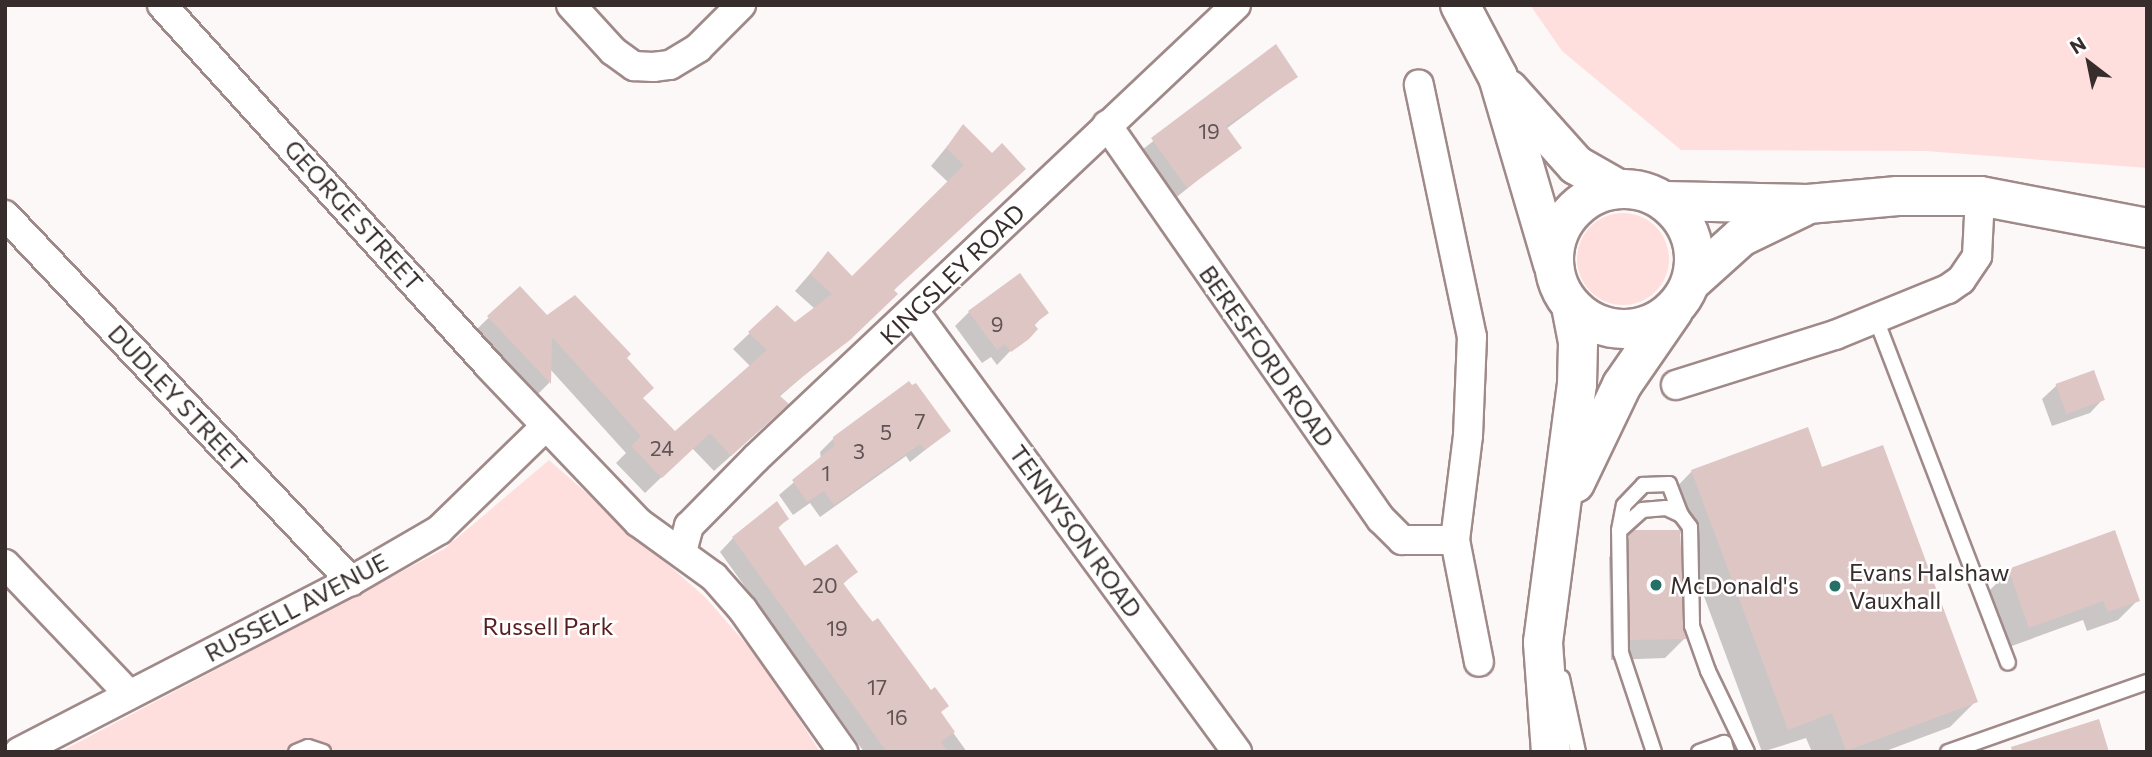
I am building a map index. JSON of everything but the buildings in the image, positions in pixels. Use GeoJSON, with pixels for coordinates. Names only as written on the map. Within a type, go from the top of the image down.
{"type":"FeatureCollection","features":[{"type":"Feature","properties":{"kind":"main road"},"geometry":{"type":"LineString","coordinates":[[1460,5],[1498,77],[1554,269],[1571,306],[1578,363],[1562,510],[1545,612],[1543,680],[1551,752]]}},
{"type":"Feature","properties":{"kind":"main road"},"geometry":{"type":"LineString","coordinates":[[1498,77],[1576,165],[1618,189]]}},
{"type":"Feature","properties":{"kind":"main road"},"geometry":{"type":"LineString","coordinates":[[1554,269],[1555,247],[1569,215],[1583,202],[1618,189],[1634,189],[1664,201],[1808,204],[1898,196],[1980,196],[2147,228]]}},
{"type":"Feature","properties":{"kind":"main road"},"geometry":{"type":"LineString","coordinates":[[1562,510],[1622,386],[1682,295],[1693,246],[1683,221],[1664,201]]}},
{"type":"Feature","properties":{"kind":"main road"},"geometry":{"type":"LineString","coordinates":[[1571,306],[1594,322],[1621,329],[1641,327],[1682,295],[1741,237],[1808,204]]}},
{"type":"Feature","properties":{"kind":"street","name":"GEORGE STREET"},"geometry":{"type":"LineString","coordinates":[[162,5],[546,426],[646,530],[682,552],[714,577],[743,610],[843,752]]}},
{"type":"Feature","properties":{"kind":"street"},"geometry":{"type":"LineString","coordinates":[[571,5],[613,51],[634,66],[653,67],[670,65],[698,48],[741,5]]}},
{"type":"Feature","properties":{"kind":"street","name":"KINGSLEY ROAD"},"geometry":{"type":"LineString","coordinates":[[682,552],[689,526],[1107,125],[1237,5]]}},
{"type":"Feature","properties":{"kind":"street"},"geometry":{"type":"LineString","coordinates":[[1419,85],[1472,337],[1468,436],[1455,540],[1479,662]]}},
{"type":"Feature","properties":{"kind":"street","name":"BERESFORD ROAD"},"geometry":{"type":"LineString","coordinates":[[1107,125],[1381,519],[1402,540],[1455,540]]}},
{"type":"Feature","properties":{"kind":"street"},"geometry":{"type":"LineString","coordinates":[[1676,385],[1876,319],[1961,280],[1977,256],[1980,196]]}},
{"type":"Feature","properties":{"kind":"street","name":"DUDLEY STREET"},"geometry":{"type":"LineString","coordinates":[[5,215],[351,581]]}},
{"type":"Feature","properties":{"kind":"street","name":"TENNYSON ROAD"},"geometry":{"type":"LineString","coordinates":[[914,311],[1237,752]]}},
{"type":"Feature","properties":{"kind":"street","name":"RUSSELL AVENUE"},"geometry":{"type":"LineString","coordinates":[[19,752],[351,581],[439,530],[546,426]]}},
{"type":"Feature","properties":{"kind":"street"},"geometry":{"type":"LineString","coordinates":[[5,564],[129,694]]}},
{"type":"Feature","properties":{"kind":"lane"},"geometry":{"type":"LineString","coordinates":[[1876,319],[2008,662]]}},
{"type":"Feature","properties":{"kind":"lane"},"geometry":{"type":"LineString","coordinates":[[1654,752],[1621,653],[1619,531],[1624,505],[1643,485],[1669,484],[1681,515],[1690,527],[1692,626],[1708,671],[1747,752]]}},
{"type":"Feature","properties":{"kind":"lane"},"geometry":{"type":"LineString","coordinates":[[1619,531],[1642,510],[1666,508],[1681,515]]}},
{"type":"Feature","properties":{"kind":"lane"},"geometry":{"type":"LineString","coordinates":[[1545,612],[1578,752]]}},
{"type":"Feature","properties":{"kind":"lane"},"geometry":{"type":"LineString","coordinates":[[1948,752],[2147,682]]}},
{"type":"Feature","properties":{"kind":"lane"},"geometry":{"type":"LineString","coordinates":[[1699,752],[1724,743],[1727,752]]}},
{"type":"Feature","properties":{"kind":"lane"},"geometry":{"type":"LineString","coordinates":[[296,752],[308,747],[323,752]]}},
{"type":"Feature","properties":{"kind":"green space"},"geometry":{"type":"Polygon","coordinates":[[[1530,5],[2147,5],[2147,168],[1925,151],[1681,150],[1562,51],[1530,5]]]}},
{"type":"Feature","properties":{"kind":"green space"},"geometry":{"type":"Polygon","coordinates":[[[1623,213],[1641,217],[1655,227],[1665,241],[1669,259],[1665,277],[1655,291],[1641,301],[1623,305],[1605,301],[1591,291],[1581,277],[1577,259],[1581,241],[1591,227],[1605,217],[1623,213]]]}},
{"type":"Feature","properties":{"kind":"green space","name":"Russell Park"},"geometry":{"type":"Polygon","coordinates":[[[549,460],[705,597],[763,663],[820,752],[60,752],[444,549],[549,460]]]}},
{"type":"Feature","properties":{"kind":"place","name":"McDonald's"},"geometry":{"type":"Point","coordinates":[1656,585]}},
{"type":"Feature","properties":{"kind":"place","name":"Evans Halshaw Vauxhall"},"geometry":{"type":"Point","coordinates":[1835,586]}}]}
